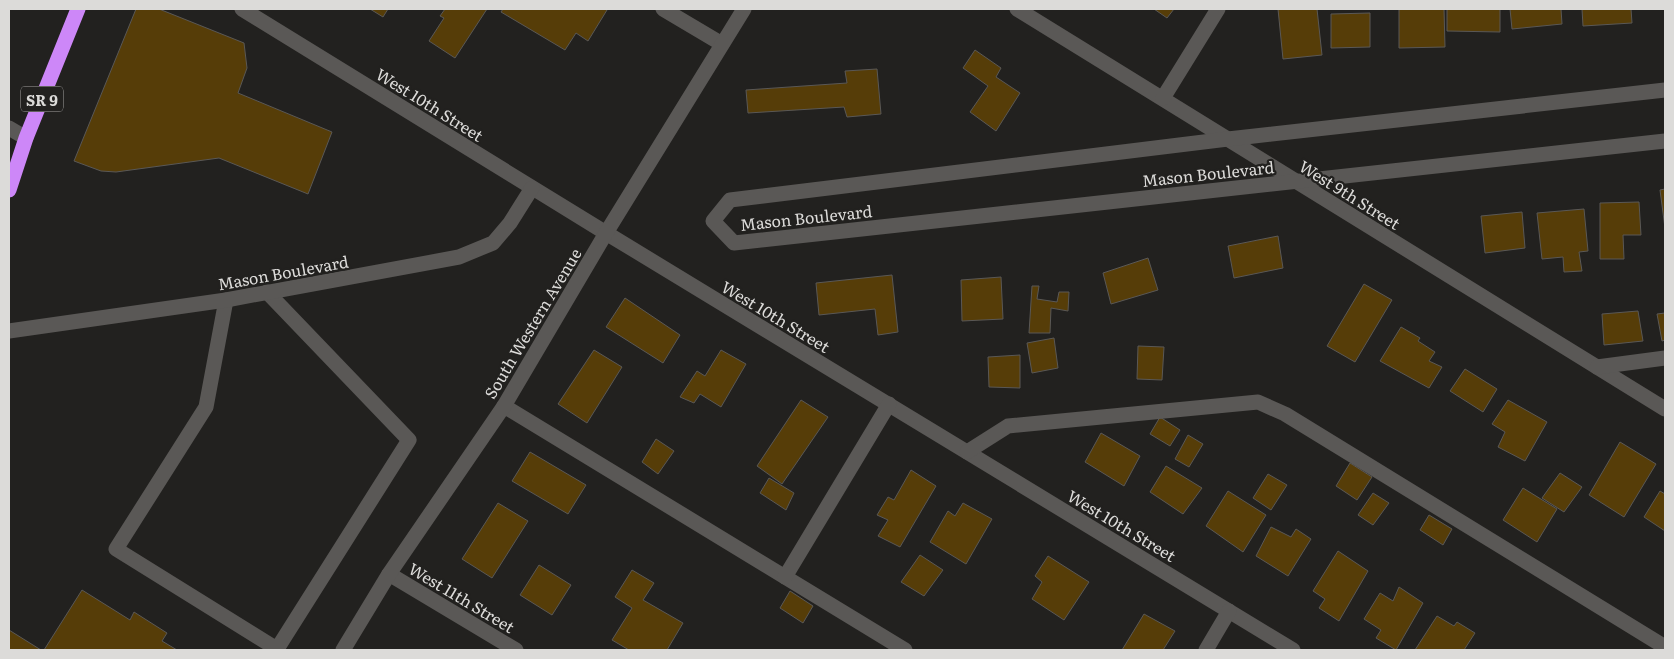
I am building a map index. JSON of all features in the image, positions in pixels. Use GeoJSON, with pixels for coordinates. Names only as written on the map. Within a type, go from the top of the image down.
{"type":"FeatureCollection","features":[{"type":"Feature","properties":{"kind":"highway","name":"SR 9"},"geometry":{"type":"LineString","coordinates":[[9,190],[26,138],[78,9]]}},
{"type":"Feature","properties":{"kind":"street","name":"West 10th Street"},"geometry":{"type":"LineString","coordinates":[[242,9],[532,188],[1293,650]]}},
{"type":"Feature","properties":{"kind":"street"},"geometry":{"type":"LineString","coordinates":[[663,9],[722,44]]}},
{"type":"Feature","properties":{"kind":"street","name":"South Western Avenue"},"geometry":{"type":"LineString","coordinates":[[343,650],[390,574],[504,406],[606,233],[744,9]]}},
{"type":"Feature","properties":{"kind":"street","name":"West 9th Street"},"geometry":{"type":"LineString","coordinates":[[1017,9],[1665,409]]}},
{"type":"Feature","properties":{"kind":"street"},"geometry":{"type":"LineString","coordinates":[[1163,98],[1218,9]]}},
{"type":"Feature","properties":{"kind":"street","name":"Mason Boulevard"},"geometry":{"type":"LineString","coordinates":[[1665,90],[1228,139],[730,200],[713,221],[734,242],[1665,141]]}},
{"type":"Feature","properties":{"kind":"street"},"geometry":{"type":"LineString","coordinates":[[9,128],[26,138]]}},
{"type":"Feature","properties":{"kind":"street","name":"Mason Boulevard"},"geometry":{"type":"LineString","coordinates":[[9,331],[226,300],[459,257],[493,243],[510,223],[532,188]]}},
{"type":"Feature","properties":{"kind":"street"},"geometry":{"type":"LineString","coordinates":[[226,300],[206,407],[116,549],[277,649],[409,440],[267,292]]}},
{"type":"Feature","properties":{"kind":"street"},"geometry":{"type":"LineString","coordinates":[[1598,367],[1665,358]]}},
{"type":"Feature","properties":{"kind":"street"},"geometry":{"type":"LineString","coordinates":[[967,452],[1008,426],[1258,402],[1285,414],[1665,646]]}},
{"type":"Feature","properties":{"kind":"street"},"geometry":{"type":"LineString","coordinates":[[785,577],[889,404]]}},
{"type":"Feature","properties":{"kind":"street"},"geometry":{"type":"LineString","coordinates":[[504,406],[905,650]]}},
{"type":"Feature","properties":{"kind":"street","name":"West 11th Street"},"geometry":{"type":"LineString","coordinates":[[390,574],[516,650]]}},
{"type":"Feature","properties":{"kind":"street"},"geometry":{"type":"LineString","coordinates":[[1206,650],[1229,611]]}},
{"type":"Feature","properties":{"kind":"building"},"geometry":{"type":"Polygon","coordinates":[[[136,9],[159,9],[244,43],[247,68],[238,93],[332,132],[308,194],[219,158],[116,172],[101,171],[74,161],[136,9]]]}},
{"type":"Feature","properties":{"kind":"building"},"geometry":{"type":"Polygon","coordinates":[[[370,9],[388,9],[383,17],[370,9]]]}},
{"type":"Feature","properties":{"kind":"building"},"geometry":{"type":"Polygon","coordinates":[[[445,9],[487,9],[455,58],[429,41],[444,18],[440,16],[445,9]]]}},
{"type":"Feature","properties":{"kind":"building"},"geometry":{"type":"Polygon","coordinates":[[[503,9],[607,10],[588,41],[576,33],[565,50],[501,12],[503,9]]]}},
{"type":"Feature","properties":{"kind":"building"},"geometry":{"type":"Polygon","coordinates":[[[1154,9],[1174,9],[1167,18],[1154,9]]]}},
{"type":"Feature","properties":{"kind":"building"},"geometry":{"type":"Polygon","coordinates":[[[1278,9],[1317,9],[1322,55],[1283,59],[1278,9]]]}},
{"type":"Feature","properties":{"kind":"building"},"geometry":{"type":"Polygon","coordinates":[[[1399,9],[1444,9],[1445,47],[1399,48],[1399,9]]]}},
{"type":"Feature","properties":{"kind":"building"},"geometry":{"type":"Polygon","coordinates":[[[1447,9],[1500,9],[1500,32],[1447,31],[1447,9]]]}},
{"type":"Feature","properties":{"kind":"building"},"geometry":{"type":"Polygon","coordinates":[[[1510,9],[1561,9],[1562,24],[1512,29],[1510,9]]]}},
{"type":"Feature","properties":{"kind":"building"},"geometry":{"type":"Polygon","coordinates":[[[1582,9],[1631,9],[1632,23],[1583,26],[1582,9]]]}},
{"type":"Feature","properties":{"kind":"building"},"geometry":{"type":"Polygon","coordinates":[[[1370,13],[1370,47],[1331,48],[1331,14],[1370,13]]]}},
{"type":"Feature","properties":{"kind":"building"},"geometry":{"type":"Polygon","coordinates":[[[975,50],[1001,68],[996,77],[1020,93],[996,131],[970,112],[988,86],[963,68],[975,50]]]}},
{"type":"Feature","properties":{"kind":"building"},"geometry":{"type":"Polygon","coordinates":[[[877,69],[881,114],[847,117],[844,107],[748,113],[746,90],[847,83],[845,71],[877,69]]]}},
{"type":"Feature","properties":{"kind":"building"},"geometry":{"type":"Polygon","coordinates":[[[1665,189],[1665,228],[1660,190],[1665,189]]]}},
{"type":"Feature","properties":{"kind":"building"},"geometry":{"type":"Polygon","coordinates":[[[1639,202],[1641,235],[1623,235],[1624,259],[1600,259],[1600,203],[1639,202]]]}},
{"type":"Feature","properties":{"kind":"building"},"geometry":{"type":"Polygon","coordinates":[[[1584,209],[1588,251],[1579,252],[1582,271],[1564,272],[1563,257],[1542,259],[1537,213],[1584,209]]]}},
{"type":"Feature","properties":{"kind":"building"},"geometry":{"type":"Polygon","coordinates":[[[1522,212],[1525,248],[1485,253],[1481,216],[1522,212]]]}},
{"type":"Feature","properties":{"kind":"building"},"geometry":{"type":"Polygon","coordinates":[[[1278,236],[1283,268],[1234,278],[1228,246],[1278,236]]]}},
{"type":"Feature","properties":{"kind":"building"},"geometry":{"type":"Polygon","coordinates":[[[1148,258],[1158,290],[1111,304],[1103,273],[1148,258]]]}},
{"type":"Feature","properties":{"kind":"building"},"geometry":{"type":"Polygon","coordinates":[[[892,275],[898,332],[878,335],[875,309],[819,315],[816,283],[892,275]]]}},
{"type":"Feature","properties":{"kind":"building"},"geometry":{"type":"Polygon","coordinates":[[[1001,277],[1003,319],[962,321],[961,280],[1001,277]]]}},
{"type":"Feature","properties":{"kind":"building"},"geometry":{"type":"Polygon","coordinates":[[[1364,284],[1392,300],[1355,362],[1327,346],[1364,284]]]}},
{"type":"Feature","properties":{"kind":"building"},"geometry":{"type":"Polygon","coordinates":[[[1032,286],[1039,286],[1037,299],[1057,302],[1059,292],[1069,292],[1068,311],[1051,308],[1050,333],[1029,333],[1032,286]]]}},
{"type":"Feature","properties":{"kind":"building"},"geometry":{"type":"Polygon","coordinates":[[[625,298],[680,335],[663,363],[606,327],[625,298]]]}},
{"type":"Feature","properties":{"kind":"building"},"geometry":{"type":"Polygon","coordinates":[[[1638,311],[1643,341],[1604,345],[1602,314],[1638,311]]]}},
{"type":"Feature","properties":{"kind":"building"},"geometry":{"type":"Polygon","coordinates":[[[1665,313],[1665,340],[1662,341],[1657,314],[1665,313]]]}},
{"type":"Feature","properties":{"kind":"building"},"geometry":{"type":"Polygon","coordinates":[[[1401,327],[1420,338],[1418,341],[1435,352],[1429,361],[1442,367],[1429,388],[1380,361],[1401,327]]]}},
{"type":"Feature","properties":{"kind":"building"},"geometry":{"type":"Polygon","coordinates":[[[1054,338],[1058,368],[1032,373],[1027,343],[1054,338]]]}},
{"type":"Feature","properties":{"kind":"building"},"geometry":{"type":"Polygon","coordinates":[[[1138,346],[1164,347],[1162,380],[1137,379],[1138,346]]]}},
{"type":"Feature","properties":{"kind":"building"},"geometry":{"type":"Polygon","coordinates":[[[594,350],[622,367],[587,423],[558,404],[594,350]]]}},
{"type":"Feature","properties":{"kind":"building"},"geometry":{"type":"Polygon","coordinates":[[[721,350],[746,364],[721,407],[700,394],[694,403],[680,397],[697,371],[705,376],[721,350]]]}},
{"type":"Feature","properties":{"kind":"building"},"geometry":{"type":"Polygon","coordinates":[[[1020,355],[1020,388],[989,387],[988,357],[1020,355]]]}},
{"type":"Feature","properties":{"kind":"building"},"geometry":{"type":"Polygon","coordinates":[[[1465,369],[1497,389],[1483,412],[1450,391],[1465,369]]]}},
{"type":"Feature","properties":{"kind":"building"},"geometry":{"type":"Polygon","coordinates":[[[801,400],[828,417],[782,484],[757,466],[801,400]]]}},
{"type":"Feature","properties":{"kind":"building"},"geometry":{"type":"Polygon","coordinates":[[[1508,400],[1547,422],[1525,461],[1498,447],[1505,432],[1492,424],[1508,400]]]}},
{"type":"Feature","properties":{"kind":"building"},"geometry":{"type":"Polygon","coordinates":[[[1160,417],[1180,430],[1170,446],[1150,434],[1160,417]]]}},
{"type":"Feature","properties":{"kind":"building"},"geometry":{"type":"Polygon","coordinates":[[[1101,433],[1140,456],[1124,486],[1085,462],[1101,433]]]}},
{"type":"Feature","properties":{"kind":"building"},"geometry":{"type":"Polygon","coordinates":[[[1188,435],[1203,444],[1189,467],[1175,459],[1188,435]]]}},
{"type":"Feature","properties":{"kind":"building"},"geometry":{"type":"Polygon","coordinates":[[[656,439],[674,451],[658,474],[642,462],[656,439]]]}},
{"type":"Feature","properties":{"kind":"building"},"geometry":{"type":"Polygon","coordinates":[[[1620,442],[1656,464],[1624,517],[1589,495],[1620,442]]]}},
{"type":"Feature","properties":{"kind":"building"},"geometry":{"type":"Polygon","coordinates":[[[530,452],[586,485],[568,514],[512,481],[530,452]]]}},
{"type":"Feature","properties":{"kind":"building"},"geometry":{"type":"Polygon","coordinates":[[[1350,463],[1372,477],[1357,500],[1336,486],[1350,463]]]}},
{"type":"Feature","properties":{"kind":"building"},"geometry":{"type":"Polygon","coordinates":[[[1166,466],[1202,488],[1183,514],[1150,492],[1166,466]]]}},
{"type":"Feature","properties":{"kind":"building"},"geometry":{"type":"Polygon","coordinates":[[[911,470],[936,486],[900,547],[878,536],[888,520],[877,515],[888,497],[894,500],[911,470]]]}},
{"type":"Feature","properties":{"kind":"building"},"geometry":{"type":"Polygon","coordinates":[[[1560,473],[1582,487],[1564,512],[1542,498],[1560,473]]]}},
{"type":"Feature","properties":{"kind":"building"},"geometry":{"type":"Polygon","coordinates":[[[1268,474],[1287,485],[1271,510],[1253,498],[1268,474]]]}},
{"type":"Feature","properties":{"kind":"building"},"geometry":{"type":"Polygon","coordinates":[[[769,478],[794,493],[786,510],[760,493],[769,478]]]}},
{"type":"Feature","properties":{"kind":"building"},"geometry":{"type":"Polygon","coordinates":[[[1523,488],[1557,509],[1537,542],[1503,520],[1523,488]]]}},
{"type":"Feature","properties":{"kind":"building"},"geometry":{"type":"Polygon","coordinates":[[[1228,491],[1266,515],[1243,552],[1206,526],[1228,491]]]}},
{"type":"Feature","properties":{"kind":"building"},"geometry":{"type":"Polygon","coordinates":[[[1660,491],[1665,494],[1665,531],[1644,517],[1660,491]]]}},
{"type":"Feature","properties":{"kind":"building"},"geometry":{"type":"Polygon","coordinates":[[[1373,493],[1389,503],[1373,525],[1358,515],[1373,493]]]}},
{"type":"Feature","properties":{"kind":"building"},"geometry":{"type":"Polygon","coordinates":[[[498,503],[528,521],[492,578],[462,559],[498,503]]]}},
{"type":"Feature","properties":{"kind":"building"},"geometry":{"type":"Polygon","coordinates":[[[963,503],[992,519],[966,564],[930,542],[948,511],[955,516],[963,503]]]}},
{"type":"Feature","properties":{"kind":"building"},"geometry":{"type":"Polygon","coordinates":[[[1429,515],[1452,529],[1443,545],[1420,530],[1429,515]]]}},
{"type":"Feature","properties":{"kind":"building"},"geometry":{"type":"Polygon","coordinates":[[[1271,527],[1291,537],[1296,529],[1311,539],[1288,576],[1256,556],[1271,527]]]}},
{"type":"Feature","properties":{"kind":"building"},"geometry":{"type":"Polygon","coordinates":[[[1338,551],[1368,571],[1339,621],[1319,608],[1325,599],[1313,591],[1338,551]]]}},
{"type":"Feature","properties":{"kind":"building"},"geometry":{"type":"Polygon","coordinates":[[[920,555],[943,570],[924,596],[901,582],[920,555]]]}},
{"type":"Feature","properties":{"kind":"building"},"geometry":{"type":"Polygon","coordinates":[[[1048,556],[1089,582],[1064,620],[1032,599],[1042,582],[1035,576],[1048,556]]]}},
{"type":"Feature","properties":{"kind":"building"},"geometry":{"type":"Polygon","coordinates":[[[539,565],[571,585],[552,615],[520,595],[539,565]]]}},
{"type":"Feature","properties":{"kind":"building"},"geometry":{"type":"Polygon","coordinates":[[[632,570],[654,583],[643,600],[683,623],[667,650],[629,650],[612,640],[632,608],[615,597],[632,570]]]}},
{"type":"Feature","properties":{"kind":"building"},"geometry":{"type":"Polygon","coordinates":[[[1399,587],[1423,603],[1396,650],[1376,638],[1381,630],[1364,619],[1380,593],[1393,601],[1399,587]]]}},
{"type":"Feature","properties":{"kind":"building"},"geometry":{"type":"Polygon","coordinates":[[[82,590],[130,620],[134,612],[167,633],[162,641],[177,650],[44,650],[82,590]]]}},
{"type":"Feature","properties":{"kind":"building"},"geometry":{"type":"Polygon","coordinates":[[[790,591],[813,606],[803,623],[780,608],[790,591]]]}},
{"type":"Feature","properties":{"kind":"building"},"geometry":{"type":"Polygon","coordinates":[[[1144,614],[1175,631],[1163,650],[1122,650],[1144,614]]]}},
{"type":"Feature","properties":{"kind":"building"},"geometry":{"type":"Polygon","coordinates":[[[1437,616],[1454,626],[1457,622],[1475,633],[1464,650],[1415,650],[1437,616]]]}},
{"type":"Feature","properties":{"kind":"building"},"geometry":{"type":"Polygon","coordinates":[[[9,630],[41,650],[9,650],[9,630]]]}}]}
